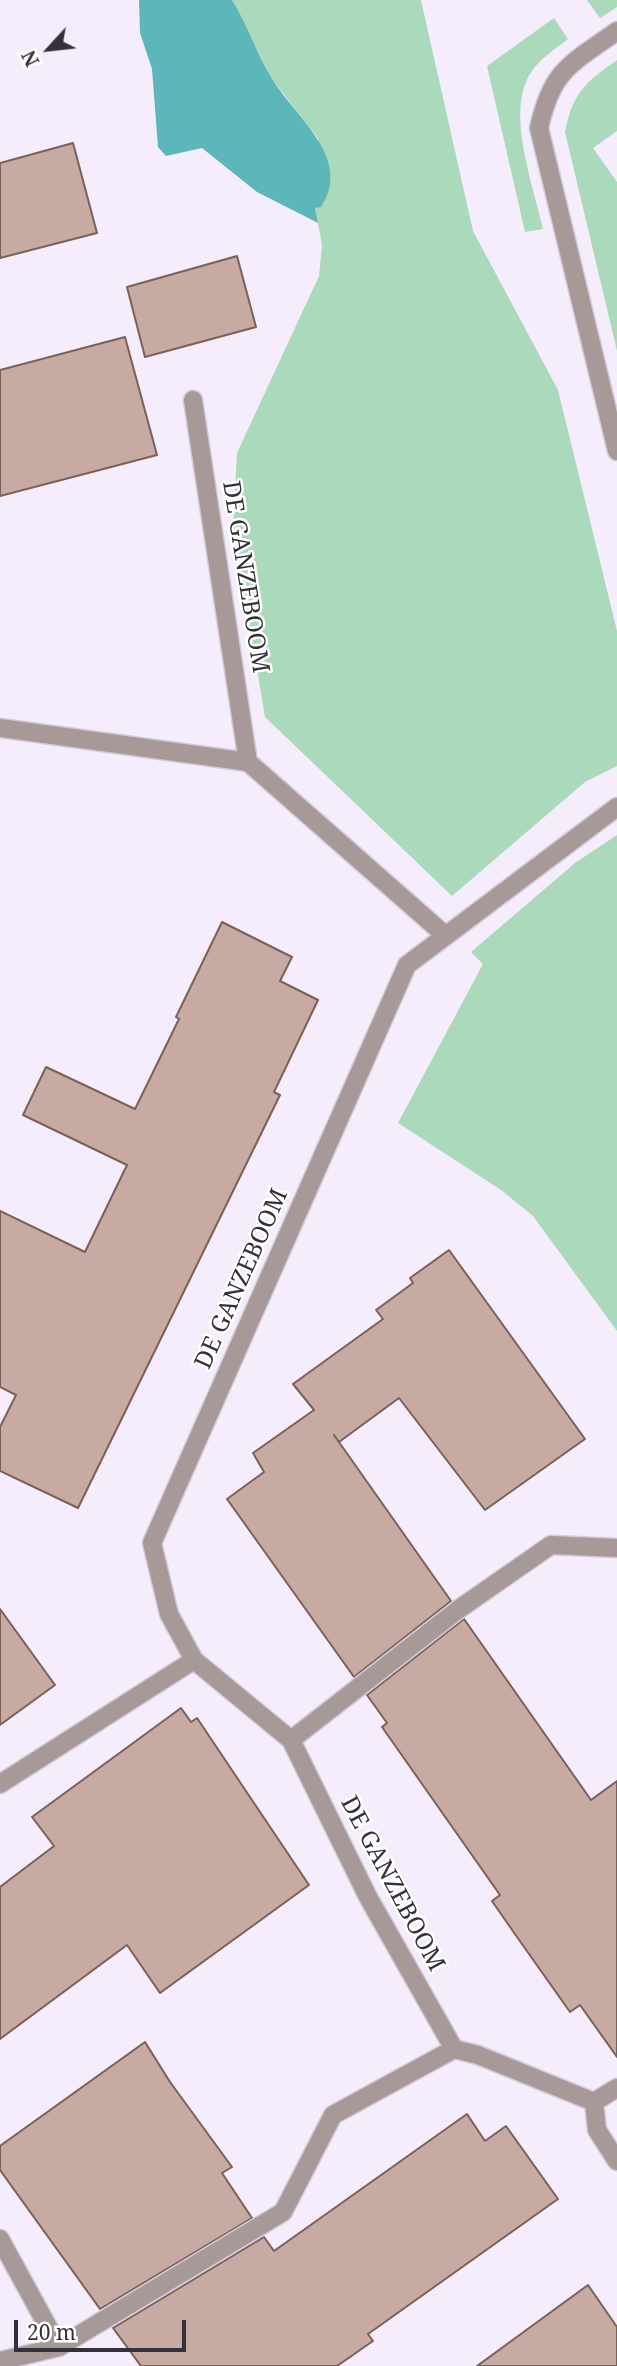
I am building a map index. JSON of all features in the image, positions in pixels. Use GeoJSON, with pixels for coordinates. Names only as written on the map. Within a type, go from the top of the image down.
{"type":"FeatureCollection","features":[{"type":"Feature","properties":{"kind":"street"},"geometry":{"type":"LineString","coordinates":[[617,31],[569,66],[551,85],[539,128],[617,452]]}},
{"type":"Feature","properties":{"kind":"street","name":"DE GANZEBOOM"},"geometry":{"type":"LineString","coordinates":[[193,400],[248,762]]}},
{"type":"Feature","properties":{"kind":"street"},"geometry":{"type":"LineString","coordinates":[[0,728],[248,762],[446,936]]}},
{"type":"Feature","properties":{"kind":"street","name":"DE GANZEBOOM"},"geometry":{"type":"LineString","coordinates":[[454,2049],[368,1897],[291,1740],[194,1660],[169,1614],[152,1543],[407,965],[617,807]]}},
{"type":"Feature","properties":{"kind":"street"},"geometry":{"type":"LineString","coordinates":[[291,1740],[459,1609],[551,1545],[617,1548]]}},
{"type":"Feature","properties":{"kind":"street"},"geometry":{"type":"LineString","coordinates":[[0,1784],[194,1660]]}},
{"type":"Feature","properties":{"kind":"street"},"geometry":{"type":"LineString","coordinates":[[0,2361],[59,2347],[283,2212],[333,2115],[454,2049],[478,2055],[594,2102]]}},
{"type":"Feature","properties":{"kind":"street"},"geometry":{"type":"LineString","coordinates":[[594,2102],[617,2088]]}},
{"type":"Feature","properties":{"kind":"street"},"geometry":{"type":"LineString","coordinates":[[594,2102],[597,2130],[617,2161]]}},
{"type":"Feature","properties":{"kind":"street"},"geometry":{"type":"LineString","coordinates":[[0,2239],[59,2347]]}},
{"type":"Feature","properties":{"kind":"green space"},"geometry":{"type":"Polygon","coordinates":[[[232,0],[421,0],[473,231],[558,390],[617,631],[617,766],[585,782],[452,896],[265,717],[233,526],[237,453],[319,276],[322,245],[315,208],[318,138],[271,78],[232,0]]]}},
{"type":"Feature","properties":{"kind":"green space"},"geometry":{"type":"Polygon","coordinates":[[[587,0],[617,0],[617,7],[600,18],[587,0]]]}},
{"type":"Feature","properties":{"kind":"green space"},"geometry":{"type":"Polygon","coordinates":[[[554,18],[568,39],[532,71],[524,87],[521,106],[524,148],[543,229],[525,232],[487,66],[554,18]]]}},
{"type":"Feature","properties":{"kind":"green space"},"geometry":{"type":"Polygon","coordinates":[[[617,60],[617,131],[593,148],[617,182],[617,351],[565,132],[572,107],[582,90],[596,75],[617,60]]]}},
{"type":"Feature","properties":{"kind":"green space"},"geometry":{"type":"Polygon","coordinates":[[[617,835],[617,1331],[533,1216],[501,1190],[398,1123],[483,964],[471,952],[575,863],[617,835]]]}},
{"type":"Feature","properties":{"kind":"water"},"geometry":{"type":"Polygon","coordinates":[[[139,0],[232,0],[271,77],[317,138],[325,154],[330,171],[329,189],[321,207],[315,208],[318,223],[257,192],[202,148],[166,156],[158,147],[152,69],[140,33],[139,0]]]}},
{"type":"Feature","properties":{"kind":"building"},"geometry":{"type":"Polygon","coordinates":[[[73,143],[97,233],[0,258],[0,163],[73,143]]]}},
{"type":"Feature","properties":{"kind":"building"},"geometry":{"type":"Polygon","coordinates":[[[237,256],[256,327],[145,357],[127,287],[237,256]]]}},
{"type":"Feature","properties":{"kind":"building"},"geometry":{"type":"Polygon","coordinates":[[[125,337],[157,455],[0,496],[0,370],[125,337]]]}},
{"type":"Feature","properties":{"kind":"building"},"geometry":{"type":"Polygon","coordinates":[[[222,922],[292,957],[280,981],[318,1000],[274,1092],[280,1095],[78,1508],[0,1471],[0,1427],[16,1395],[0,1387],[0,1211],[85,1252],[127,1165],[23,1115],[46,1067],[135,1109],[222,922]]]}},
{"type":"Feature","properties":{"kind":"building"},"geometry":{"type":"Polygon","coordinates":[[[449,1250],[585,1439],[485,1510],[399,1398],[339,1442],[334,1435],[451,1601],[354,1677],[227,1499],[264,1472],[253,1453],[314,1410],[293,1384],[383,1319],[376,1310],[413,1283],[410,1278],[449,1250]]]}},
{"type":"Feature","properties":{"kind":"building"},"geometry":{"type":"Polygon","coordinates":[[[0,1609],[55,1685],[0,1725],[0,1609]]]}},
{"type":"Feature","properties":{"kind":"building"},"geometry":{"type":"Polygon","coordinates":[[[464,1619],[591,1800],[617,1781],[617,2057],[580,2005],[570,2012],[492,1901],[500,1895],[382,1727],[387,1723],[367,1695],[464,1619]]]}},
{"type":"Feature","properties":{"kind":"building"},"geometry":{"type":"Polygon","coordinates":[[[181,1708],[191,1722],[197,1718],[309,1885],[160,1993],[127,1945],[0,2039],[0,1887],[54,1846],[32,1817],[181,1708]]]}},
{"type":"Feature","properties":{"kind":"building"},"geometry":{"type":"Polygon","coordinates":[[[145,2042],[170,2082],[232,2167],[222,2173],[252,2218],[100,2309],[0,2170],[0,2146],[145,2042]]]}},
{"type":"Feature","properties":{"kind":"building"},"geometry":{"type":"Polygon","coordinates":[[[467,2114],[485,2141],[506,2126],[558,2199],[368,2334],[373,2341],[337,2366],[141,2366],[113,2328],[264,2237],[274,2251],[467,2114]]]}},
{"type":"Feature","properties":{"kind":"building"},"geometry":{"type":"Polygon","coordinates":[[[588,2285],[617,2327],[617,2366],[477,2366],[588,2285]]]}}]}
